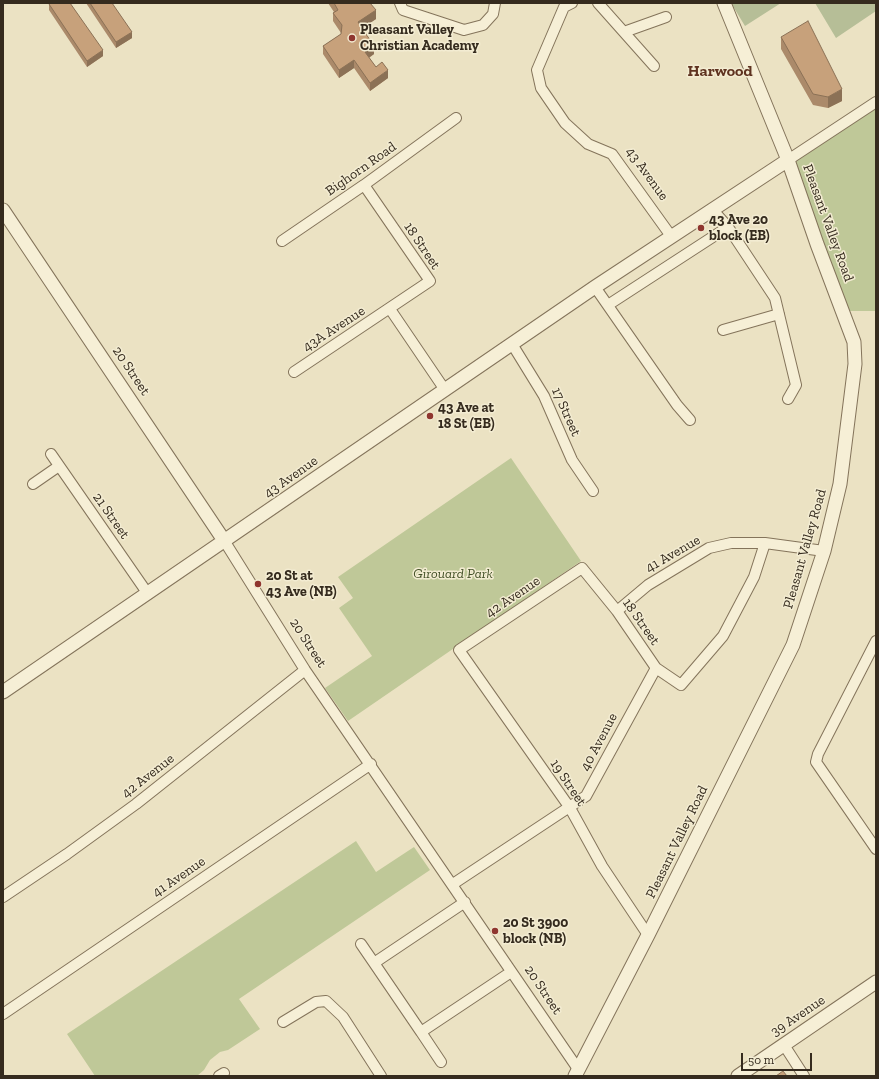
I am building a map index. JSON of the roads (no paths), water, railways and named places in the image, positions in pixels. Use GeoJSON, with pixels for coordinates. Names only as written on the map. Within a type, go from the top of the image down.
{"type":"FeatureCollection","features":[{"type":"Feature","properties":{"kind":"street"},"geometry":{"type":"LineString","coordinates":[[400,3],[404,10],[464,30],[483,25],[494,14],[495,3]]}},
{"type":"Feature","properties":{"kind":"street","name":"43 Avenue"},"geometry":{"type":"LineString","coordinates":[[572,3],[564,7],[537,70],[541,88],[566,122],[588,144],[612,154],[671,236]]}},
{"type":"Feature","properties":{"kind":"street"},"geometry":{"type":"LineString","coordinates":[[598,3],[654,66]]}},
{"type":"Feature","properties":{"kind":"street","name":"Pleasant Valley Road"},"geometry":{"type":"LineString","coordinates":[[576,1073],[648,935],[793,645],[824,551],[840,484],[855,364],[854,342],[817,244],[788,160],[724,3]]}},
{"type":"Feature","properties":{"kind":"street"},"geometry":{"type":"LineString","coordinates":[[624,32],[666,17]]}},
{"type":"Feature","properties":{"kind":"street","name":"43 Avenue"},"geometry":{"type":"LineString","coordinates":[[3,692],[225,542],[595,287],[876,102]]}},
{"type":"Feature","properties":{"kind":"street","name":"Bighorn Road"},"geometry":{"type":"LineString","coordinates":[[282,241],[364,185],[456,118]]}},
{"type":"Feature","properties":{"kind":"street","name":"18 Street"},"geometry":{"type":"LineString","coordinates":[[364,185],[430,281],[390,309]]}},
{"type":"Feature","properties":{"kind":"street"},"geometry":{"type":"LineString","coordinates":[[712,209],[728,227],[775,298],[796,384],[788,399]]}},
{"type":"Feature","properties":{"kind":"street","name":"20 Street"},"geometry":{"type":"LineString","coordinates":[[3,210],[225,542],[305,670],[453,884],[576,1073]]}},
{"type":"Feature","properties":{"kind":"street"},"geometry":{"type":"LineString","coordinates":[[608,305],[728,227]]}},
{"type":"Feature","properties":{"kind":"street"},"geometry":{"type":"LineString","coordinates":[[595,287],[677,405],[690,420]]}},
{"type":"Feature","properties":{"kind":"street"},"geometry":{"type":"LineString","coordinates":[[390,309],[445,390]]}},
{"type":"Feature","properties":{"kind":"street","name":"43A Avenue"},"geometry":{"type":"LineString","coordinates":[[294,372],[390,309]]}},
{"type":"Feature","properties":{"kind":"street"},"geometry":{"type":"LineString","coordinates":[[723,330],[778,314]]}},
{"type":"Feature","properties":{"kind":"street","name":"17 Street"},"geometry":{"type":"LineString","coordinates":[[512,344],[544,396],[572,460],[594,491]]}},
{"type":"Feature","properties":{"kind":"street","name":"21 Street"},"geometry":{"type":"LineString","coordinates":[[51,454],[148,594]]}},
{"type":"Feature","properties":{"kind":"street"},"geometry":{"type":"LineString","coordinates":[[33,484],[59,466]]}},
{"type":"Feature","properties":{"kind":"street","name":"41 Avenue"},"geometry":{"type":"LineString","coordinates":[[617,611],[648,585],[710,548],[731,543],[765,543],[824,551]]}},
{"type":"Feature","properties":{"kind":"street","name":"18 Street"},"geometry":{"type":"LineString","coordinates":[[582,568],[617,611],[656,668],[681,685],[723,636],[754,577],[765,543]]}},
{"type":"Feature","properties":{"kind":"street","name":"42 Avenue"},"geometry":{"type":"LineString","coordinates":[[459,650],[582,568]]}},
{"type":"Feature","properties":{"kind":"street"},"geometry":{"type":"LineString","coordinates":[[876,641],[818,754],[816,762],[876,848]]}},
{"type":"Feature","properties":{"kind":"street","name":"19 Street"},"geometry":{"type":"LineString","coordinates":[[459,650],[570,808],[602,866],[648,935]]}},
{"type":"Feature","properties":{"kind":"street","name":"40 Avenue"},"geometry":{"type":"LineString","coordinates":[[453,884],[586,796],[656,668]]}},
{"type":"Feature","properties":{"kind":"street","name":"42 Avenue"},"geometry":{"type":"LineString","coordinates":[[3,896],[67,854],[136,804],[305,670]]}},
{"type":"Feature","properties":{"kind":"street","name":"41 Avenue"},"geometry":{"type":"LineString","coordinates":[[3,1014],[371,764]]}},
{"type":"Feature","properties":{"kind":"street"},"geometry":{"type":"LineString","coordinates":[[374,963],[465,902]]}},
{"type":"Feature","properties":{"kind":"street"},"geometry":{"type":"LineString","coordinates":[[361,944],[441,1062]]}},
{"type":"Feature","properties":{"kind":"street"},"geometry":{"type":"LineString","coordinates":[[421,1032],[511,972]]}},
{"type":"Feature","properties":{"kind":"street","name":"39 Avenue"},"geometry":{"type":"LineString","coordinates":[[738,1076],[876,982]]}},
{"type":"Feature","properties":{"kind":"street"},"geometry":{"type":"LineString","coordinates":[[283,1022],[316,1002],[326,1001],[343,1017],[381,1076]]}},
{"type":"Feature","properties":{"kind":"street"},"geometry":{"type":"LineString","coordinates":[[784,1045],[804,1076]]}},
{"type":"Feature","properties":{"kind":"place","name":"Pleasant Valley Christian Academy"},"geometry":{"type":"Point","coordinates":[352,38]}},
{"type":"Feature","properties":{"kind":"place","name":"43 Ave 20 block (EB)"},"geometry":{"type":"Point","coordinates":[701,228]}},
{"type":"Feature","properties":{"kind":"place","name":"43 Ave at 18 St (EB)"},"geometry":{"type":"Point","coordinates":[430,416]}},
{"type":"Feature","properties":{"kind":"place","name":"20 St at 43 Ave (NB)"},"geometry":{"type":"Point","coordinates":[258,584]}},
{"type":"Feature","properties":{"kind":"place","name":"20 St 3900 block (NB)"},"geometry":{"type":"Point","coordinates":[495,931]}},
{"type":"Feature","properties":{"kind":"district","name":"Harwood"},"geometry":{"type":"Point","coordinates":[720,71]}},
{"type":"Feature","properties":{"kind":"park label","name":"Girouard Park"},"geometry":{"type":"Point","coordinates":[453,574]}}]}
